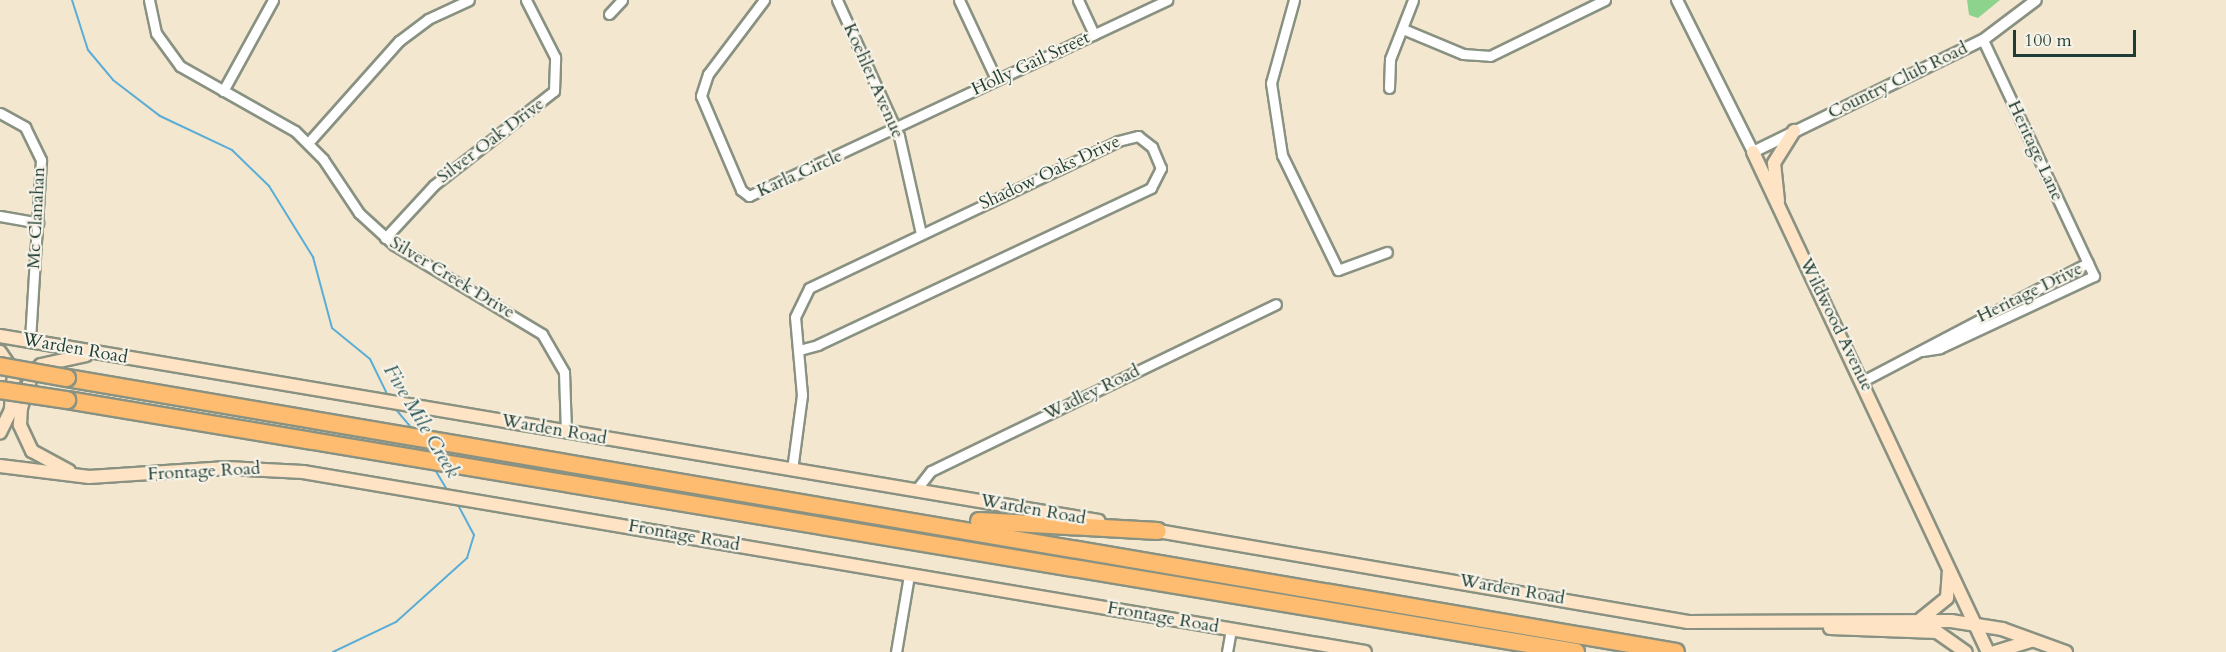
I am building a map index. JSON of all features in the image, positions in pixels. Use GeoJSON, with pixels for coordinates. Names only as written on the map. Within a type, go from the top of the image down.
{"type":"FeatureCollection","features":[{"type":"Feature","properties":{"kind":"highway"},"geometry":{"type":"LineString","coordinates":[[0,366],[882,514],[1676,652]]}},
{"type":"Feature","properties":{"kind":"highway"},"geometry":{"type":"LineString","coordinates":[[0,390],[1576,652]]}},
{"type":"Feature","properties":{"kind":"highway"},"geometry":{"type":"LineString","coordinates":[[882,514],[1158,531]]}},
{"type":"Feature","properties":{"kind":"main road"},"geometry":{"type":"LineString","coordinates":[[1778,205],[1774,163],[1794,131]]}},
{"type":"Feature","properties":{"kind":"main road","name":"Wildwood Avenue"},"geometry":{"type":"LineString","coordinates":[[1753,152],[1863,381],[1988,652]]}},
{"type":"Feature","properties":{"kind":"main road","name":"Warden Road"},"geometry":{"type":"LineString","coordinates":[[0,336],[1688,622],[1783,623],[1921,619],[1976,625],[2039,642],[2066,652]]}},
{"type":"Feature","properties":{"kind":"main road"},"geometry":{"type":"LineString","coordinates":[[0,352],[14,373],[11,410],[0,433]]}},
{"type":"Feature","properties":{"kind":"main road"},"geometry":{"type":"LineString","coordinates":[[89,477],[53,466],[32,451],[20,425],[21,408],[32,375],[41,365],[105,354]]}},
{"type":"Feature","properties":{"kind":"main road","name":"Frontage Road"},"geometry":{"type":"LineString","coordinates":[[0,466],[89,477],[257,468],[435,494],[1365,652]]}},
{"type":"Feature","properties":{"kind":"main road"},"geometry":{"type":"LineString","coordinates":[[1921,619],[1947,598],[1948,564]]}},
{"type":"Feature","properties":{"kind":"main road"},"geometry":{"type":"LineString","coordinates":[[1783,623],[1937,632],[1966,652]]}},
{"type":"Feature","properties":{"kind":"main road"},"geometry":{"type":"LineString","coordinates":[[1995,652],[2022,641],[2039,642]]}},
{"type":"Feature","properties":{"kind":"street","name":"Silver Creek Drive"},"geometry":{"type":"LineString","coordinates":[[149,0],[156,33],[171,57],[223,91],[282,122],[308,143],[359,213],[385,238],[549,341],[564,372],[566,432]]}},
{"type":"Feature","properties":{"kind":"street"},"geometry":{"type":"LineString","coordinates":[[223,91],[273,0]]}},
{"type":"Feature","properties":{"kind":"street"},"geometry":{"type":"LineString","coordinates":[[308,143],[399,41],[469,0]]}},
{"type":"Feature","properties":{"kind":"street","name":"Silver Oak Drive"},"geometry":{"type":"LineString","coordinates":[[385,238],[434,184],[554,91],[555,57],[526,0]]}},
{"type":"Feature","properties":{"kind":"street"},"geometry":{"type":"LineString","coordinates":[[609,14],[622,0]]}},
{"type":"Feature","properties":{"kind":"street","name":"Karla Circle"},"geometry":{"type":"LineString","coordinates":[[764,0],[729,42],[702,86],[703,106],[744,194],[757,196],[896,129]]}},
{"type":"Feature","properties":{"kind":"street","name":"Koehler Avenue"},"geometry":{"type":"LineString","coordinates":[[837,0],[896,129],[921,234]]}},
{"type":"Feature","properties":{"kind":"street"},"geometry":{"type":"LineString","coordinates":[[959,0],[996,79]]}},
{"type":"Feature","properties":{"kind":"street"},"geometry":{"type":"LineString","coordinates":[[1078,0],[1094,34]]}},
{"type":"Feature","properties":{"kind":"street","name":"Holly Gail Street"},"geometry":{"type":"LineString","coordinates":[[896,129],[996,79],[1167,0]]}},
{"type":"Feature","properties":{"kind":"street"},"geometry":{"type":"LineString","coordinates":[[1294,0],[1270,83],[1282,155],[1338,270],[1387,252]]}},
{"type":"Feature","properties":{"kind":"street"},"geometry":{"type":"LineString","coordinates":[[1389,88],[1390,59],[1413,0]]}},
{"type":"Feature","properties":{"kind":"street"},"geometry":{"type":"LineString","coordinates":[[1403,29],[1463,54],[1490,56],[1605,0]]}},
{"type":"Feature","properties":{"kind":"street","name":"Wildwood Avenue"},"geometry":{"type":"LineString","coordinates":[[1677,0],[1753,152]]}},
{"type":"Feature","properties":{"kind":"street","name":"Country Club Road"},"geometry":{"type":"LineString","coordinates":[[1753,152],[1983,40],[2036,0]]}},
{"type":"Feature","properties":{"kind":"street","name":"Heritage Lane"},"geometry":{"type":"LineString","coordinates":[[1983,40],[2088,263]]}},
{"type":"Feature","properties":{"kind":"street","name":"Mc Clanahan"},"geometry":{"type":"LineString","coordinates":[[0,113],[25,127],[36,145],[41,167],[30,341]]}},
{"type":"Feature","properties":{"kind":"street","name":"Shadow Oaks Drive"},"geometry":{"type":"LineString","coordinates":[[792,470],[802,395],[796,310],[809,288],[1132,136],[1149,142],[1161,168],[1153,186],[1108,209],[799,350]]}},
{"type":"Feature","properties":{"kind":"street"},"geometry":{"type":"LineString","coordinates":[[0,216],[38,223]]}},
{"type":"Feature","properties":{"kind":"street","name":"Heritage Drive"},"geometry":{"type":"LineString","coordinates":[[1863,381],[1922,351],[1935,339],[2088,263],[2094,276],[1940,348],[1922,351]]}},
{"type":"Feature","properties":{"kind":"street","name":"Wadley Road"},"geometry":{"type":"LineString","coordinates":[[916,490],[931,471],[1276,304]]}},
{"type":"Feature","properties":{"kind":"street"},"geometry":{"type":"LineString","coordinates":[[896,652],[909,574]]}},
{"type":"Feature","properties":{"kind":"street"},"geometry":{"type":"LineString","coordinates":[[1227,652],[1231,629]]}},
{"type":"Feature","properties":{"kind":"green space"},"geometry":{"type":"Polygon","coordinates":[[[1967,0],[2000,0],[1978,18],[1969,15],[1967,0]]]}},
{"type":"Feature","properties":{"kind":"waterway","name":"Five Mile Creek"},"geometry":{"type":"LineString","coordinates":[[72,0],[88,50],[113,80],[160,116],[232,150],[269,186],[313,257],[332,328],[370,359],[389,398]]}},
{"type":"Feature","properties":{"kind":"waterway","name":"Five Mile Creek"},"geometry":{"type":"LineString","coordinates":[[393,406],[412,429]]}},
{"type":"Feature","properties":{"kind":"waterway","name":"Five Mile Creek"},"geometry":{"type":"LineString","coordinates":[[434,468],[448,491]]}},
{"type":"Feature","properties":{"kind":"waterway","name":"Five Mile Creek"},"geometry":{"type":"LineString","coordinates":[[333,652],[396,622],[467,558],[474,535],[457,503]]}}]}
